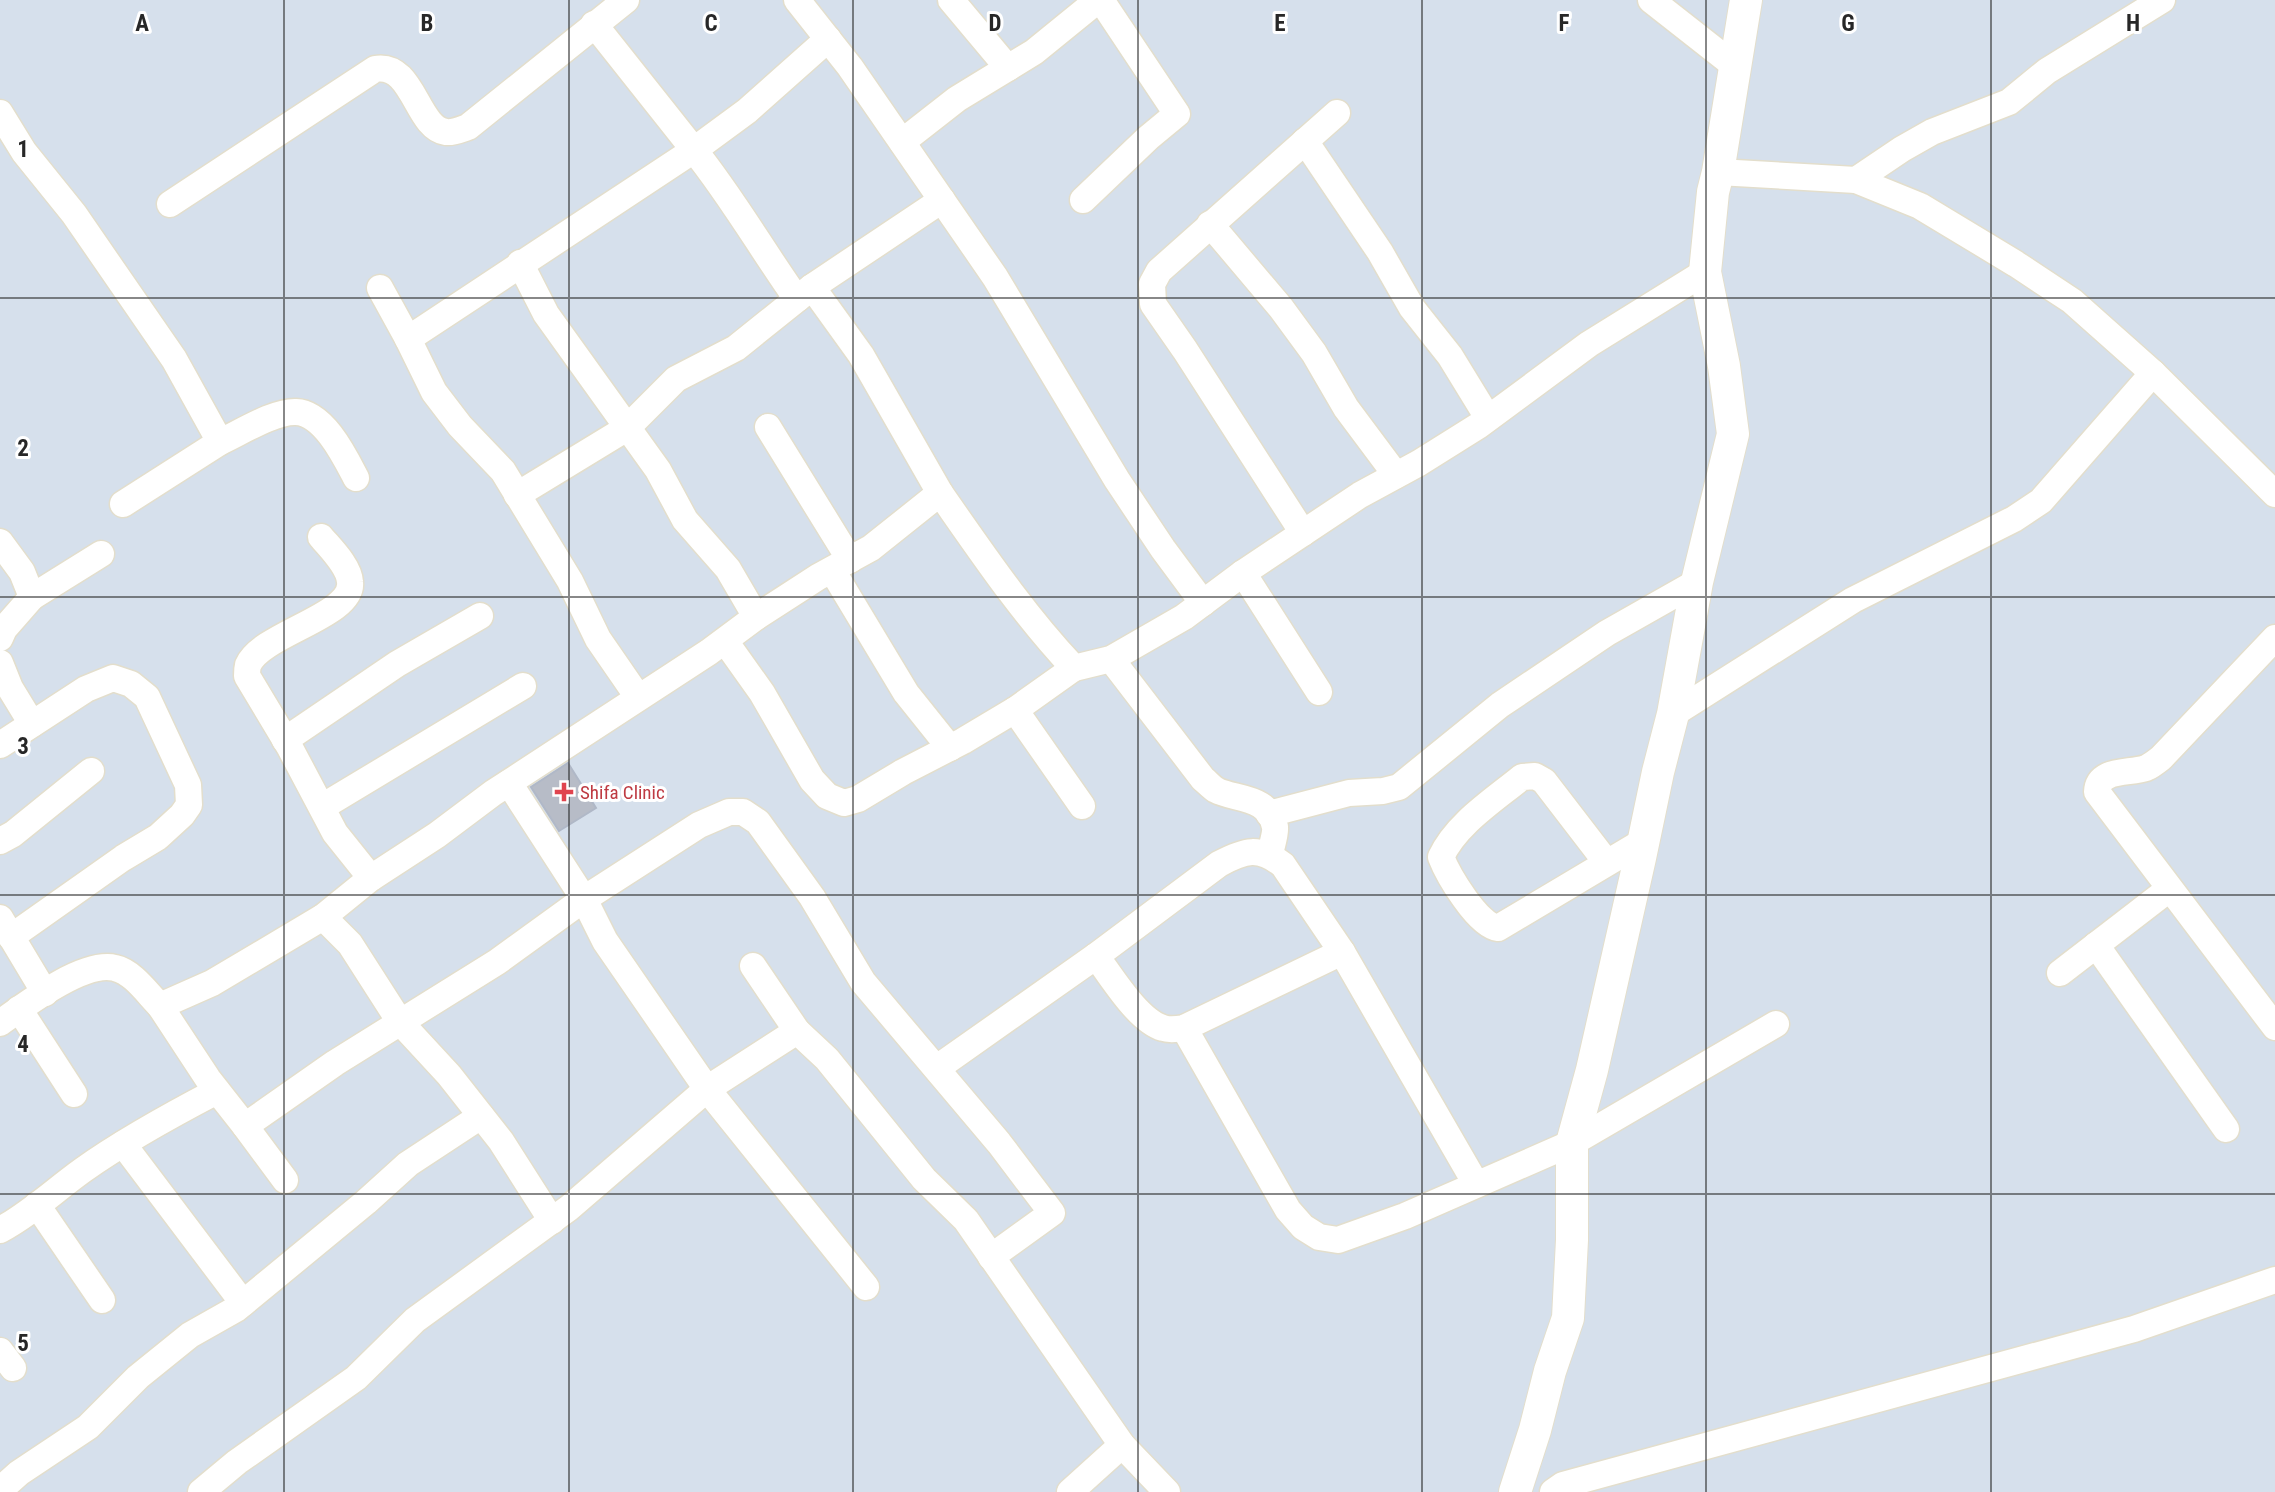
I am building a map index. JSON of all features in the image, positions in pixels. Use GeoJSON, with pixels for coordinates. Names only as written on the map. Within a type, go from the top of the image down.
{"type":"FeatureCollection","features":[{"type":"Feature","properties":{"kind":"street"},"geometry":{"type":"LineString","coordinates":[[170,204],[375,69],[385,67],[398,73],[429,120],[439,129],[448,133],[468,127],[626,0]]}},
{"type":"Feature","properties":{"kind":"street"},"geometry":{"type":"LineString","coordinates":[[797,0],[850,67],[995,277],[1117,480],[1163,550],[1203,603]]}},
{"type":"Feature","properties":{"kind":"street"},"geometry":{"type":"LineString","coordinates":[[951,0],[1008,68]]}},
{"type":"Feature","properties":{"kind":"street"},"geometry":{"type":"LineString","coordinates":[[902,142],[957,99],[1034,52],[1100,0],[1177,114],[1083,200]]}},
{"type":"Feature","properties":{"kind":"street"},"geometry":{"type":"LineString","coordinates":[[1651,0],[1735,66]]}},
{"type":"Feature","properties":{"kind":"street"},"geometry":{"type":"LineString","coordinates":[[1515,1492],[1568,1318],[1572,1240],[1572,1143],[1592,1070],[1673,714],[1698,582],[1733,434],[1724,366],[1705,272],[1713,192],[1746,0]]}},
{"type":"Feature","properties":{"kind":"street"},"geometry":{"type":"LineString","coordinates":[[1856,180],[1932,132],[2009,102],[2047,71],[2162,0]]}},
{"type":"Feature","properties":{"kind":"street"},"geometry":{"type":"LineString","coordinates":[[594,24],[711,171],[761,249],[862,355],[940,493],[1042,634],[1074,667]]}},
{"type":"Feature","properties":{"kind":"street"},"geometry":{"type":"LineString","coordinates":[[408,339],[694,150],[747,111],[828,39]]}},
{"type":"Feature","properties":{"kind":"street"},"geometry":{"type":"LineString","coordinates":[[0,113],[24,152],[74,214],[174,359],[220,442]]}},
{"type":"Feature","properties":{"kind":"street"},"geometry":{"type":"LineString","coordinates":[[1303,533],[1153,304],[1151,292],[1159,271],[1337,113]]}},
{"type":"Feature","properties":{"kind":"street"},"geometry":{"type":"LineString","coordinates":[[1305,141],[1380,252],[1412,308],[1450,356],[1488,418]]}},
{"type":"Feature","properties":{"kind":"street"},"geometry":{"type":"LineString","coordinates":[[1718,172],[1856,180],[1920,206],[2072,301],[2153,373],[2275,494]]}},
{"type":"Feature","properties":{"kind":"street"},"geometry":{"type":"LineString","coordinates":[[517,495],[627,428],[676,379],[736,348],[805,293],[942,200]]}},
{"type":"Feature","properties":{"kind":"street"},"geometry":{"type":"LineString","coordinates":[[1210,224],[1294,326],[1314,353],[1346,408],[1396,475]]}},
{"type":"Feature","properties":{"kind":"street"},"geometry":{"type":"LineString","coordinates":[[520,263],[546,314],[658,470],[685,520],[728,569],[756,617]]}},
{"type":"Feature","properties":{"kind":"street"},"geometry":{"type":"LineString","coordinates":[[725,640],[762,693],[812,780],[827,796],[844,803],[858,799],[1015,710],[1074,667],[1111,659],[1184,617],[1243,573],[1360,495],[1488,418],[1589,344],[1705,272]]}},
{"type":"Feature","properties":{"kind":"street"},"geometry":{"type":"LineString","coordinates":[[380,288],[434,392],[460,426],[503,471],[570,581],[598,639],[638,697]]}},
{"type":"Feature","properties":{"kind":"street"},"geometry":{"type":"LineString","coordinates":[[1673,714],[1853,600],[2014,519],[2032,507],[2153,373]]}},
{"type":"Feature","properties":{"kind":"street"},"geometry":{"type":"LineString","coordinates":[[123,503],[220,442],[268,419],[295,411],[310,415],[329,433],[356,478]]}},
{"type":"Feature","properties":{"kind":"street"},"geometry":{"type":"LineString","coordinates":[[768,428],[906,693],[950,748]]}},
{"type":"Feature","properties":{"kind":"street"},"geometry":{"type":"LineString","coordinates":[[160,1006],[212,983],[323,917],[371,878],[509,783],[756,617],[871,548],[940,493]]}},
{"type":"Feature","properties":{"kind":"street"},"geometry":{"type":"LineString","coordinates":[[321,537],[351,580],[350,591],[343,602],[282,636],[257,655],[248,666],[247,676],[335,834],[371,878]]}},
{"type":"Feature","properties":{"kind":"street"},"geometry":{"type":"LineString","coordinates":[[0,542],[22,572],[32,597]]}},
{"type":"Feature","properties":{"kind":"street"},"geometry":{"type":"LineString","coordinates":[[0,638],[4,629],[32,597],[101,554]]}},
{"type":"Feature","properties":{"kind":"street"},"geometry":{"type":"LineString","coordinates":[[1243,573],[1319,692]]}},
{"type":"Feature","properties":{"kind":"street"},"geometry":{"type":"LineString","coordinates":[[1269,814],[1349,793],[1399,787],[1500,705],[1607,633],[1698,582]]}},
{"type":"Feature","properties":{"kind":"street"},"geometry":{"type":"LineString","coordinates":[[285,740],[397,664],[480,616]]}},
{"type":"Feature","properties":{"kind":"street"},"geometry":{"type":"LineString","coordinates":[[2275,638],[2161,758],[2147,768],[2103,778],[2097,785],[2097,792],[2275,1027]]}},
{"type":"Feature","properties":{"kind":"street"},"geometry":{"type":"LineString","coordinates":[[1111,659],[1203,779],[1216,790],[1246,797],[1269,814],[1275,828],[1270,855]]}},
{"type":"Feature","properties":{"kind":"street"},"geometry":{"type":"LineString","coordinates":[[0,663],[10,688],[32,724]]}},
{"type":"Feature","properties":{"kind":"street"},"geometry":{"type":"LineString","coordinates":[[0,745],[86,689],[113,678],[131,684],[147,697],[188,785],[189,805],[158,837],[6,927],[45,993]]}},
{"type":"Feature","properties":{"kind":"street"},"geometry":{"type":"LineString","coordinates":[[322,807],[523,686]]}},
{"type":"Feature","properties":{"kind":"street"},"geometry":{"type":"LineString","coordinates":[[1015,710],[1082,806]]}},
{"type":"Feature","properties":{"kind":"street"},"geometry":{"type":"LineString","coordinates":[[0,841],[13,834],[91,771]]}},
{"type":"Feature","properties":{"kind":"street"},"geometry":{"type":"LineString","coordinates":[[1607,863],[1544,781],[1528,775],[1475,816],[1446,846],[1441,857],[1456,884],[1484,923],[1491,928],[1498,928],[1644,841]]}},
{"type":"Feature","properties":{"kind":"street"},"geometry":{"type":"LineString","coordinates":[[509,783],[584,899],[605,941],[707,1089],[866,1287]]}},
{"type":"Feature","properties":{"kind":"street"},"geometry":{"type":"LineString","coordinates":[[246,1126],[335,1063],[496,962],[584,899],[699,825],[729,812],[743,812],[758,822],[812,897],[863,982],[999,1143],[1052,1213],[991,1257]]}},
{"type":"Feature","properties":{"kind":"street"},"geometry":{"type":"LineString","coordinates":[[937,1068],[1096,956],[1220,864],[1239,853],[1270,855],[1283,865],[1342,953],[1476,1184]]}},
{"type":"Feature","properties":{"kind":"street"},"geometry":{"type":"LineString","coordinates":[[2060,973],[2169,889]]}},
{"type":"Feature","properties":{"kind":"street"},"geometry":{"type":"LineString","coordinates":[[323,917],[350,944],[400,1022],[449,1074],[501,1141],[552,1220]]}},
{"type":"Feature","properties":{"kind":"street"},"geometry":{"type":"LineString","coordinates":[[2096,945],[2226,1129]]}},
{"type":"Feature","properties":{"kind":"street"},"geometry":{"type":"LineString","coordinates":[[1096,956],[1138,1010],[1164,1029],[1184,1028],[1342,953]]}},
{"type":"Feature","properties":{"kind":"street"},"geometry":{"type":"LineString","coordinates":[[753,966],[797,1031],[827,1059],[924,1179],[966,1220],[1122,1445],[1167,1492]]}},
{"type":"Feature","properties":{"kind":"street"},"geometry":{"type":"LineString","coordinates":[[74,1094],[10,1016],[85,971],[116,968],[130,975],[160,1006],[217,1091],[285,1180]]}},
{"type":"Feature","properties":{"kind":"street"},"geometry":{"type":"LineString","coordinates":[[1184,1028],[1288,1209],[1303,1227],[1319,1237],[1338,1240],[1405,1216],[1572,1143],[1776,1024]]}},
{"type":"Feature","properties":{"kind":"street"},"geometry":{"type":"LineString","coordinates":[[201,1492],[248,1454],[356,1378],[415,1320],[552,1220],[707,1089],[797,1031]]}},
{"type":"Feature","properties":{"kind":"street"},"geometry":{"type":"LineString","coordinates":[[0,1230],[144,1130],[217,1091]]}},
{"type":"Feature","properties":{"kind":"street"},"geometry":{"type":"LineString","coordinates":[[0,1490],[19,1473],[88,1427],[138,1377],[190,1335],[243,1303],[408,1164],[481,1116]]}},
{"type":"Feature","properties":{"kind":"street"},"geometry":{"type":"LineString","coordinates":[[123,1144],[243,1303]]}},
{"type":"Feature","properties":{"kind":"street"},"geometry":{"type":"LineString","coordinates":[[37,1205],[102,1300]]}},
{"type":"Feature","properties":{"kind":"street"},"geometry":{"type":"LineString","coordinates":[[1553,1492],[1563,1485],[2134,1329],[2275,1280]]}},
{"type":"Feature","properties":{"kind":"street"},"geometry":{"type":"LineString","coordinates":[[1070,1492],[1122,1445]]}},
{"type":"Feature","properties":{"kind":"building"},"geometry":{"type":"Polygon","coordinates":[[[568,763],[596,808],[559,831],[531,787],[568,763]]]}},
{"type":"Feature","properties":{"kind":"place","name":"Shifa Clinic"},"geometry":{"type":"Point","coordinates":[564,792]}}]}
